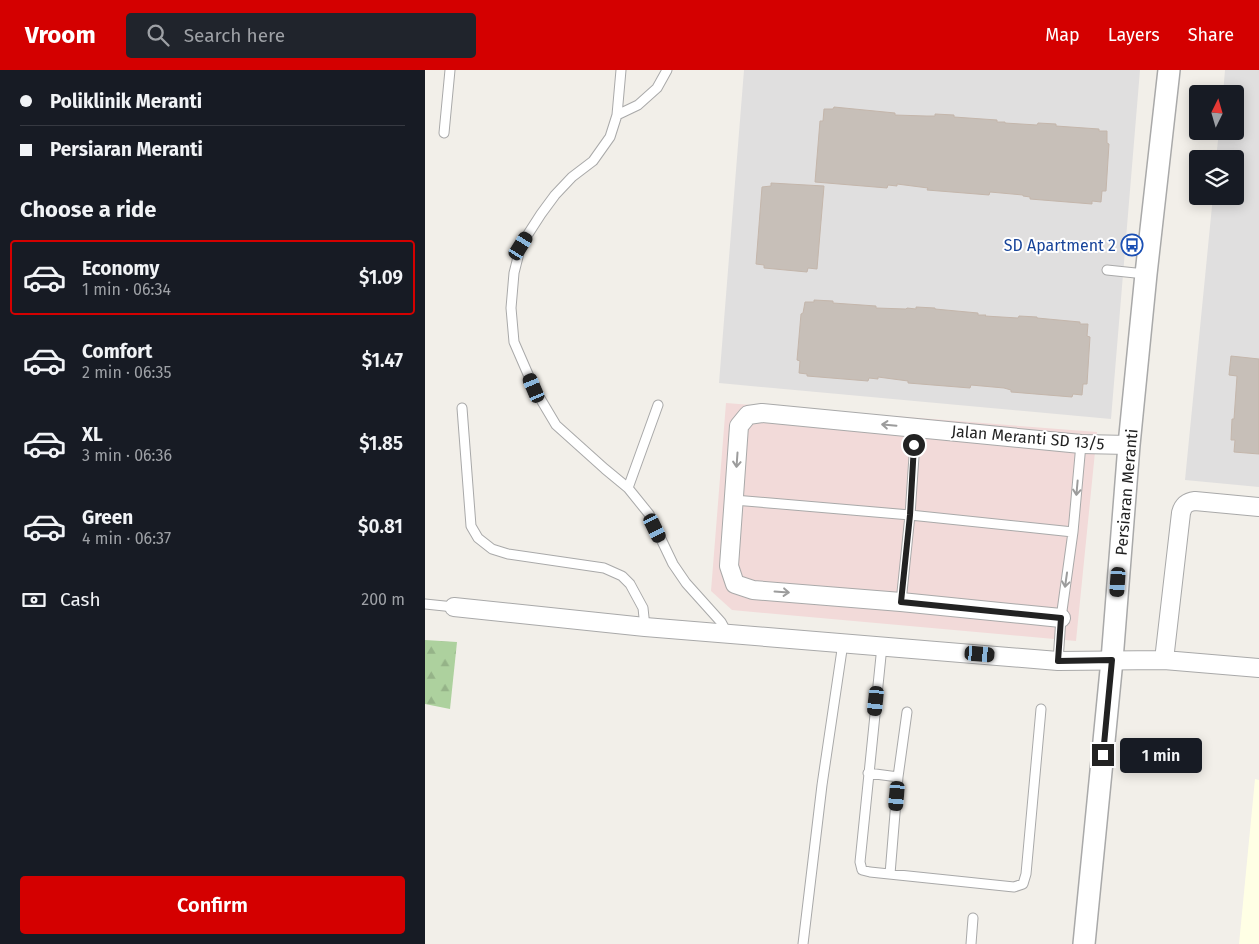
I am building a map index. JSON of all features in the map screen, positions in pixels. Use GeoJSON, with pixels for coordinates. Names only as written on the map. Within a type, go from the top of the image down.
{"type":"FeatureCollection","features":[{"type":"Feature","properties":{"kind":"street","name":"Persiaran Meranti"},"geometry":{"type":"LineString","coordinates":[[1084,944],[1112,660],[1145,274],[1169,70]]}},
{"type":"Feature","properties":{"kind":"street","name":"Jalan Meranti SD 13/5"},"geometry":{"type":"LineString","coordinates":[[734,500],[739,426],[749,415],[762,413],[1081,444],[1129,445]]}},
{"type":"Feature","properties":{"kind":"street"},"geometry":{"type":"LineString","coordinates":[[734,500],[729,566],[735,584],[753,590],[1061,618]]}},
{"type":"Feature","properties":{"kind":"street"},"geometry":{"type":"LineString","coordinates":[[1164,660],[1182,508],[1185,504],[1195,501],[1259,507]]}},
{"type":"Feature","properties":{"kind":"street"},"geometry":{"type":"LineString","coordinates":[[454,607],[728,634],[1058,661],[1164,660],[1259,668]]}},
{"type":"Feature","properties":{"kind":"lane"},"geometry":{"type":"LineString","coordinates":[[444,133],[450,70]]}},
{"type":"Feature","properties":{"kind":"lane"},"geometry":{"type":"LineString","coordinates":[[621,70],[617,115],[610,137],[593,161],[572,177],[555,195],[521,246],[514,274],[511,308],[514,342],[534,388],[556,425],[628,488],[649,514],[673,564],[686,583],[721,622],[728,634]]}},
{"type":"Feature","properties":{"kind":"lane"},"geometry":{"type":"LineString","coordinates":[[617,115],[638,105],[657,88],[667,70]]}},
{"type":"Feature","properties":{"kind":"lane"},"geometry":{"type":"LineString","coordinates":[[1107,270],[1145,274]]}},
{"type":"Feature","properties":{"kind":"lane"},"geometry":{"type":"LineString","coordinates":[[628,488],[658,404]]}},
{"type":"Feature","properties":{"kind":"lane"},"geometry":{"type":"LineString","coordinates":[[462,408],[471,526],[478,538],[492,549],[508,554],[604,568],[622,576],[630,584],[643,608],[645,626]]}},
{"type":"Feature","properties":{"kind":"lane"},"geometry":{"type":"LineString","coordinates":[[901,602],[910,515],[915,427]]}},
{"type":"Feature","properties":{"kind":"lane"},"geometry":{"type":"LineString","coordinates":[[1058,661],[1061,618],[1073,532],[1081,444]]}},
{"type":"Feature","properties":{"kind":"lane"},"geometry":{"type":"LineString","coordinates":[[734,500],[910,515],[1073,532]]}},
{"type":"Feature","properties":{"kind":"lane"},"geometry":{"type":"LineString","coordinates":[[425,604],[454,607]]}},
{"type":"Feature","properties":{"kind":"lane"},"geometry":{"type":"LineString","coordinates":[[803,944],[822,785],[843,643]]}},
{"type":"Feature","properties":{"kind":"lane"},"geometry":{"type":"LineString","coordinates":[[882,646],[860,862],[862,870],[1013,887],[1023,884],[1026,874],[1041,709]]}},
{"type":"Feature","properties":{"kind":"lane"},"geometry":{"type":"LineString","coordinates":[[890,874],[907,712]]}},
{"type":"Feature","properties":{"kind":"lane"},"geometry":{"type":"LineString","coordinates":[[868,773],[899,777]]}},
{"type":"Feature","properties":{"kind":"lane"},"geometry":{"type":"LineString","coordinates":[[971,944],[973,918]]}},
{"type":"Feature","properties":{"kind":"shaded area"},"geometry":{"type":"Polygon","coordinates":[[[744,70],[1140,70],[1111,419],[719,383],[744,70]]]}},
{"type":"Feature","properties":{"kind":"shaded area"},"geometry":{"type":"Polygon","coordinates":[[[1225,70],[1259,70],[1259,487],[1185,480],[1212,205],[1244,205],[1244,150],[1217,150],[1218,140],[1244,140],[1244,85],[1224,85],[1225,70]]]}},
{"type":"Feature","properties":{"kind":"shaded area"},"geometry":{"type":"Polygon","coordinates":[[[726,403],[1097,432],[1076,641],[732,610],[711,591],[726,403]]]}},
{"type":"Feature","properties":{"kind":"shaded area"},"geometry":{"type":"Polygon","coordinates":[[[1255,779],[1259,780],[1259,944],[1239,944],[1255,779]]]}},
{"type":"Feature","properties":{"kind":"green space"},"geometry":{"type":"Polygon","coordinates":[[[425,640],[457,642],[450,709],[425,704],[425,640]]]}},
{"type":"Feature","properties":{"kind":"building"},"geometry":{"type":"Polygon","coordinates":[[[834,107],[895,113],[895,115],[954,115],[954,117],[997,120],[997,122],[1005,123],[1056,124],[1056,126],[1107,131],[1107,143],[1109,144],[1106,191],[1102,191],[1101,202],[1092,201],[1092,204],[1030,199],[1030,197],[1023,195],[990,192],[989,195],[927,190],[928,188],[897,184],[897,186],[888,185],[887,188],[815,182],[820,121],[823,121],[824,109],[833,109],[834,107]]]}},
{"type":"Feature","properties":{"kind":"building"},"geometry":{"type":"Polygon","coordinates":[[[771,183],[824,186],[817,269],[808,268],[807,272],[764,268],[764,265],[756,264],[762,187],[771,186],[771,183]]]}},
{"type":"Feature","properties":{"kind":"building"},"geometry":{"type":"Polygon","coordinates":[[[814,300],[876,306],[876,308],[935,308],[978,313],[978,315],[985,316],[1037,317],[1088,324],[1087,336],[1090,337],[1087,384],[1083,384],[1082,395],[1073,394],[1072,397],[1011,392],[1011,390],[1004,388],[971,385],[970,388],[908,383],[908,381],[878,377],[878,379],[869,378],[868,381],[807,376],[807,374],[799,373],[800,361],[797,360],[801,314],[803,313],[805,302],[814,302],[814,300]]]}},
{"type":"Feature","properties":{"kind":"building"},"geometry":{"type":"Polygon","coordinates":[[[1231,356],[1259,359],[1259,454],[1234,452],[1235,440],[1231,440],[1237,376],[1229,375],[1231,356]]]}},
{"type":"Feature","properties":{"kind":"place","name":"SD Apartment 2"},"geometry":{"type":"Point","coordinates":[1132,245]}},
{"type":"Feature","properties":{"kind":"route"},"geometry":{"type":"LineString","coordinates":[[914,445],[910,515],[901,602],[1061,618],[1058,661],[1112,660],[1103,755]]}}]}
